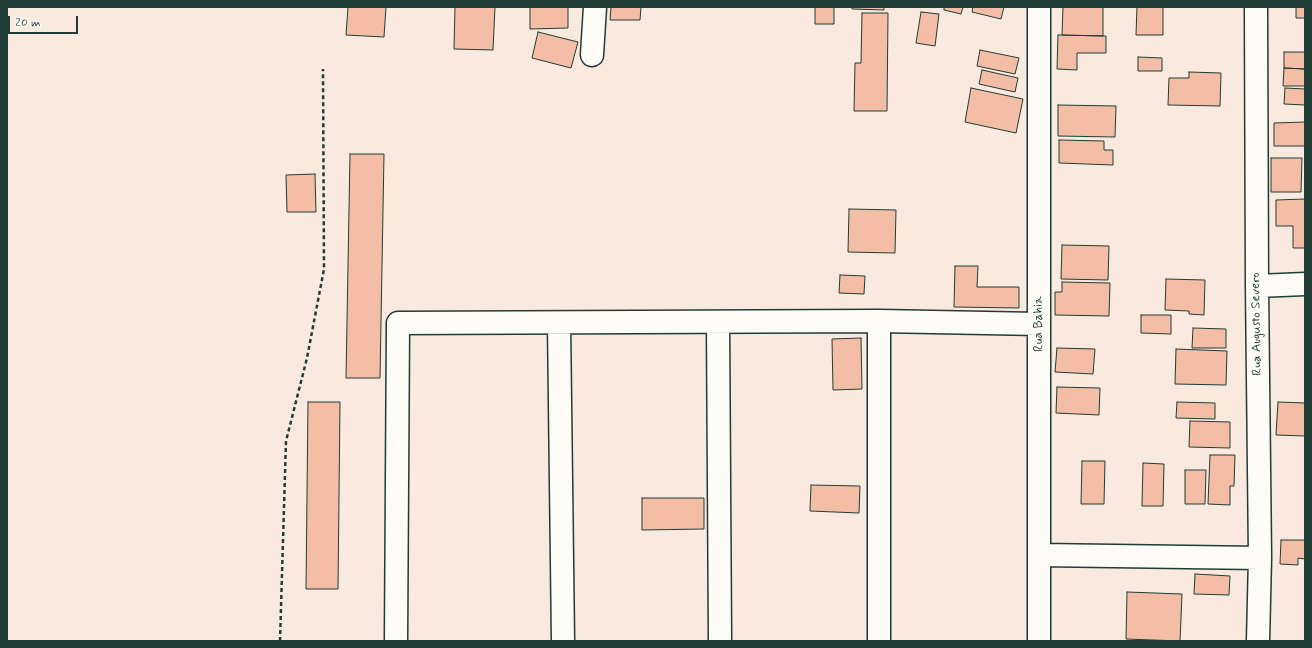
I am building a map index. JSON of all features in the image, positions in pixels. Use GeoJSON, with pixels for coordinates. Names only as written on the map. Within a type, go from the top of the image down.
{"type":"FeatureCollection","features":[{"type":"Feature","properties":{"kind":"street"},"geometry":{"type":"LineString","coordinates":[[592,55],[595,7]]}},
{"type":"Feature","properties":{"kind":"street","name":"Rua Bahia"},"geometry":{"type":"LineString","coordinates":[[1039,7],[1039,641]]}},
{"type":"Feature","properties":{"kind":"street","name":"Rua Augusto Severo"},"geometry":{"type":"LineString","coordinates":[[1256,7],[1256,286],[1260,558],[1258,641]]}},
{"type":"Feature","properties":{"kind":"street"},"geometry":{"type":"LineString","coordinates":[[1256,286],[1305,284]]}},
{"type":"Feature","properties":{"kind":"street"},"geometry":{"type":"LineString","coordinates":[[879,321],[879,641]]}},
{"type":"Feature","properties":{"kind":"street"},"geometry":{"type":"LineString","coordinates":[[396,641],[398,323],[879,321],[1039,324]]}},
{"type":"Feature","properties":{"kind":"street"},"geometry":{"type":"LineString","coordinates":[[718,322],[720,641]]}},
{"type":"Feature","properties":{"kind":"street"},"geometry":{"type":"LineString","coordinates":[[559,323],[562,641]]}},
{"type":"Feature","properties":{"kind":"street"},"geometry":{"type":"LineString","coordinates":[[1040,555],[1260,558]]}},
{"type":"Feature","properties":{"kind":"path"},"geometry":{"type":"LineString","coordinates":[[280,641],[286,441],[307,358],[324,269],[323,69]]}},
{"type":"Feature","properties":{"kind":"building"},"geometry":{"type":"Polygon","coordinates":[[[348,7],[386,7],[384,37],[346,35],[348,7]]]}},
{"type":"Feature","properties":{"kind":"building"},"geometry":{"type":"Polygon","coordinates":[[[455,7],[495,7],[493,50],[454,49],[455,7]]]}},
{"type":"Feature","properties":{"kind":"building"},"geometry":{"type":"Polygon","coordinates":[[[530,7],[568,7],[568,28],[530,29],[530,7]]]}},
{"type":"Feature","properties":{"kind":"building"},"geometry":{"type":"Polygon","coordinates":[[[611,7],[641,7],[640,20],[610,20],[611,7]]]}},
{"type":"Feature","properties":{"kind":"building"},"geometry":{"type":"Polygon","coordinates":[[[815,7],[834,7],[834,24],[815,24],[815,7]]]}},
{"type":"Feature","properties":{"kind":"building"},"geometry":{"type":"Polygon","coordinates":[[[852,7],[884,7],[884,10],[852,9],[852,7]]]}},
{"type":"Feature","properties":{"kind":"building"},"geometry":{"type":"Polygon","coordinates":[[[944,7],[963,7],[961,14],[944,10],[944,7]]]}},
{"type":"Feature","properties":{"kind":"building"},"geometry":{"type":"Polygon","coordinates":[[[973,7],[1004,7],[1001,19],[972,12],[973,7]]]}},
{"type":"Feature","properties":{"kind":"building"},"geometry":{"type":"Polygon","coordinates":[[[1063,7],[1103,7],[1103,36],[1062,35],[1063,7]]]}},
{"type":"Feature","properties":{"kind":"building"},"geometry":{"type":"Polygon","coordinates":[[[1137,7],[1163,7],[1163,35],[1136,35],[1137,7]]]}},
{"type":"Feature","properties":{"kind":"building"},"geometry":{"type":"Polygon","coordinates":[[[1296,7],[1305,7],[1305,18],[1296,18],[1296,7]]]}},
{"type":"Feature","properties":{"kind":"building"},"geometry":{"type":"Polygon","coordinates":[[[921,12],[939,14],[935,46],[916,43],[921,12]]]}},
{"type":"Feature","properties":{"kind":"building"},"geometry":{"type":"Polygon","coordinates":[[[862,13],[888,13],[887,111],[854,111],[855,63],[861,63],[862,13]]]}},
{"type":"Feature","properties":{"kind":"building"},"geometry":{"type":"Polygon","coordinates":[[[538,32],[578,42],[571,68],[532,58],[538,32]]]}},
{"type":"Feature","properties":{"kind":"building"},"geometry":{"type":"Polygon","coordinates":[[[1058,35],[1106,36],[1106,53],[1077,53],[1077,70],[1057,69],[1058,35]]]}},
{"type":"Feature","properties":{"kind":"building"},"geometry":{"type":"Polygon","coordinates":[[[980,50],[1019,58],[1015,74],[977,66],[980,50]]]}},
{"type":"Feature","properties":{"kind":"building"},"geometry":{"type":"Polygon","coordinates":[[[1284,52],[1305,52],[1305,69],[1284,68],[1284,52]]]}},
{"type":"Feature","properties":{"kind":"building"},"geometry":{"type":"Polygon","coordinates":[[[1138,57],[1162,58],[1162,71],[1138,71],[1138,57]]]}},
{"type":"Feature","properties":{"kind":"building"},"geometry":{"type":"Polygon","coordinates":[[[1284,68],[1305,69],[1305,86],[1283,86],[1284,68]]]}},
{"type":"Feature","properties":{"kind":"building"},"geometry":{"type":"Polygon","coordinates":[[[982,70],[1018,78],[1015,92],[979,84],[982,70]]]}},
{"type":"Feature","properties":{"kind":"building"},"geometry":{"type":"Polygon","coordinates":[[[1189,72],[1221,73],[1220,106],[1168,105],[1169,78],[1189,78],[1189,72]]]}},
{"type":"Feature","properties":{"kind":"building"},"geometry":{"type":"Polygon","coordinates":[[[971,88],[1023,99],[1016,133],[965,122],[971,88]]]}},
{"type":"Feature","properties":{"kind":"building"},"geometry":{"type":"Polygon","coordinates":[[[1285,88],[1305,89],[1305,105],[1284,104],[1285,88]]]}},
{"type":"Feature","properties":{"kind":"building"},"geometry":{"type":"Polygon","coordinates":[[[1058,105],[1116,106],[1115,137],[1058,136],[1058,105]]]}},
{"type":"Feature","properties":{"kind":"building"},"geometry":{"type":"Polygon","coordinates":[[[1305,122],[1305,146],[1274,146],[1274,123],[1305,122]]]}},
{"type":"Feature","properties":{"kind":"building"},"geometry":{"type":"Polygon","coordinates":[[[1059,140],[1104,141],[1104,150],[1113,150],[1113,165],[1059,163],[1059,140]]]}},
{"type":"Feature","properties":{"kind":"building"},"geometry":{"type":"Polygon","coordinates":[[[350,154],[384,154],[380,378],[346,378],[350,154]]]}},
{"type":"Feature","properties":{"kind":"building"},"geometry":{"type":"Polygon","coordinates":[[[1271,158],[1302,158],[1301,192],[1271,192],[1271,158]]]}},
{"type":"Feature","properties":{"kind":"building"},"geometry":{"type":"Polygon","coordinates":[[[315,174],[316,212],[287,212],[286,175],[315,174]]]}},
{"type":"Feature","properties":{"kind":"building"},"geometry":{"type":"Polygon","coordinates":[[[1305,199],[1305,248],[1293,248],[1293,226],[1276,226],[1276,200],[1305,199]]]}},
{"type":"Feature","properties":{"kind":"building"},"geometry":{"type":"Polygon","coordinates":[[[849,209],[896,210],[895,253],[848,252],[849,209]]]}},
{"type":"Feature","properties":{"kind":"building"},"geometry":{"type":"Polygon","coordinates":[[[1062,245],[1109,246],[1108,280],[1061,279],[1062,245]]]}},
{"type":"Feature","properties":{"kind":"building"},"geometry":{"type":"Polygon","coordinates":[[[955,266],[978,266],[977,287],[1019,287],[1019,308],[954,307],[955,266]]]}},
{"type":"Feature","properties":{"kind":"building"},"geometry":{"type":"Polygon","coordinates":[[[840,275],[865,276],[864,294],[839,293],[840,275]]]}},
{"type":"Feature","properties":{"kind":"building"},"geometry":{"type":"Polygon","coordinates":[[[1166,279],[1205,280],[1204,315],[1189,314],[1189,311],[1165,310],[1166,279]]]}},
{"type":"Feature","properties":{"kind":"building"},"geometry":{"type":"Polygon","coordinates":[[[1062,282],[1110,283],[1109,316],[1055,315],[1055,292],[1062,292],[1062,282]]]}},
{"type":"Feature","properties":{"kind":"building"},"geometry":{"type":"Polygon","coordinates":[[[1141,315],[1171,315],[1171,334],[1141,333],[1141,315]]]}},
{"type":"Feature","properties":{"kind":"building"},"geometry":{"type":"Polygon","coordinates":[[[1193,328],[1226,329],[1226,348],[1192,348],[1193,328]]]}},
{"type":"Feature","properties":{"kind":"building"},"geometry":{"type":"Polygon","coordinates":[[[861,338],[862,389],[833,390],[832,339],[861,338]]]}},
{"type":"Feature","properties":{"kind":"building"},"geometry":{"type":"Polygon","coordinates":[[[1057,348],[1095,349],[1093,374],[1055,372],[1057,348]]]}},
{"type":"Feature","properties":{"kind":"building"},"geometry":{"type":"Polygon","coordinates":[[[1176,349],[1227,351],[1226,385],[1175,384],[1176,349]]]}},
{"type":"Feature","properties":{"kind":"building"},"geometry":{"type":"Polygon","coordinates":[[[1057,387],[1100,388],[1099,415],[1056,413],[1057,387]]]}},
{"type":"Feature","properties":{"kind":"building"},"geometry":{"type":"Polygon","coordinates":[[[308,402],[340,402],[338,589],[306,589],[308,402]]]}},
{"type":"Feature","properties":{"kind":"building"},"geometry":{"type":"Polygon","coordinates":[[[1177,402],[1215,403],[1215,419],[1176,418],[1177,402]]]}},
{"type":"Feature","properties":{"kind":"building"},"geometry":{"type":"Polygon","coordinates":[[[1278,402],[1305,403],[1305,436],[1276,435],[1278,402]]]}},
{"type":"Feature","properties":{"kind":"building"},"geometry":{"type":"Polygon","coordinates":[[[1190,421],[1230,422],[1230,448],[1189,447],[1190,421]]]}},
{"type":"Feature","properties":{"kind":"building"},"geometry":{"type":"Polygon","coordinates":[[[1210,455],[1235,455],[1234,486],[1230,486],[1230,505],[1208,504],[1210,455]]]}},
{"type":"Feature","properties":{"kind":"building"},"geometry":{"type":"Polygon","coordinates":[[[1082,461],[1105,461],[1104,504],[1081,504],[1082,461]]]}},
{"type":"Feature","properties":{"kind":"building"},"geometry":{"type":"Polygon","coordinates":[[[1143,463],[1164,464],[1163,506],[1142,506],[1143,463]]]}},
{"type":"Feature","properties":{"kind":"building"},"geometry":{"type":"Polygon","coordinates":[[[1185,470],[1206,470],[1205,504],[1185,504],[1185,470]]]}},
{"type":"Feature","properties":{"kind":"building"},"geometry":{"type":"Polygon","coordinates":[[[811,485],[860,486],[859,513],[810,511],[811,485]]]}},
{"type":"Feature","properties":{"kind":"building"},"geometry":{"type":"Polygon","coordinates":[[[642,498],[704,498],[704,529],[642,530],[642,498]]]}},
{"type":"Feature","properties":{"kind":"building"},"geometry":{"type":"Polygon","coordinates":[[[1281,540],[1305,540],[1305,559],[1298,558],[1298,565],[1280,564],[1281,540]]]}},
{"type":"Feature","properties":{"kind":"building"},"geometry":{"type":"Polygon","coordinates":[[[1195,574],[1230,576],[1229,595],[1194,594],[1195,574]]]}},
{"type":"Feature","properties":{"kind":"building"},"geometry":{"type":"Polygon","coordinates":[[[1127,592],[1182,594],[1180,641],[1126,639],[1127,592]]]}}]}
